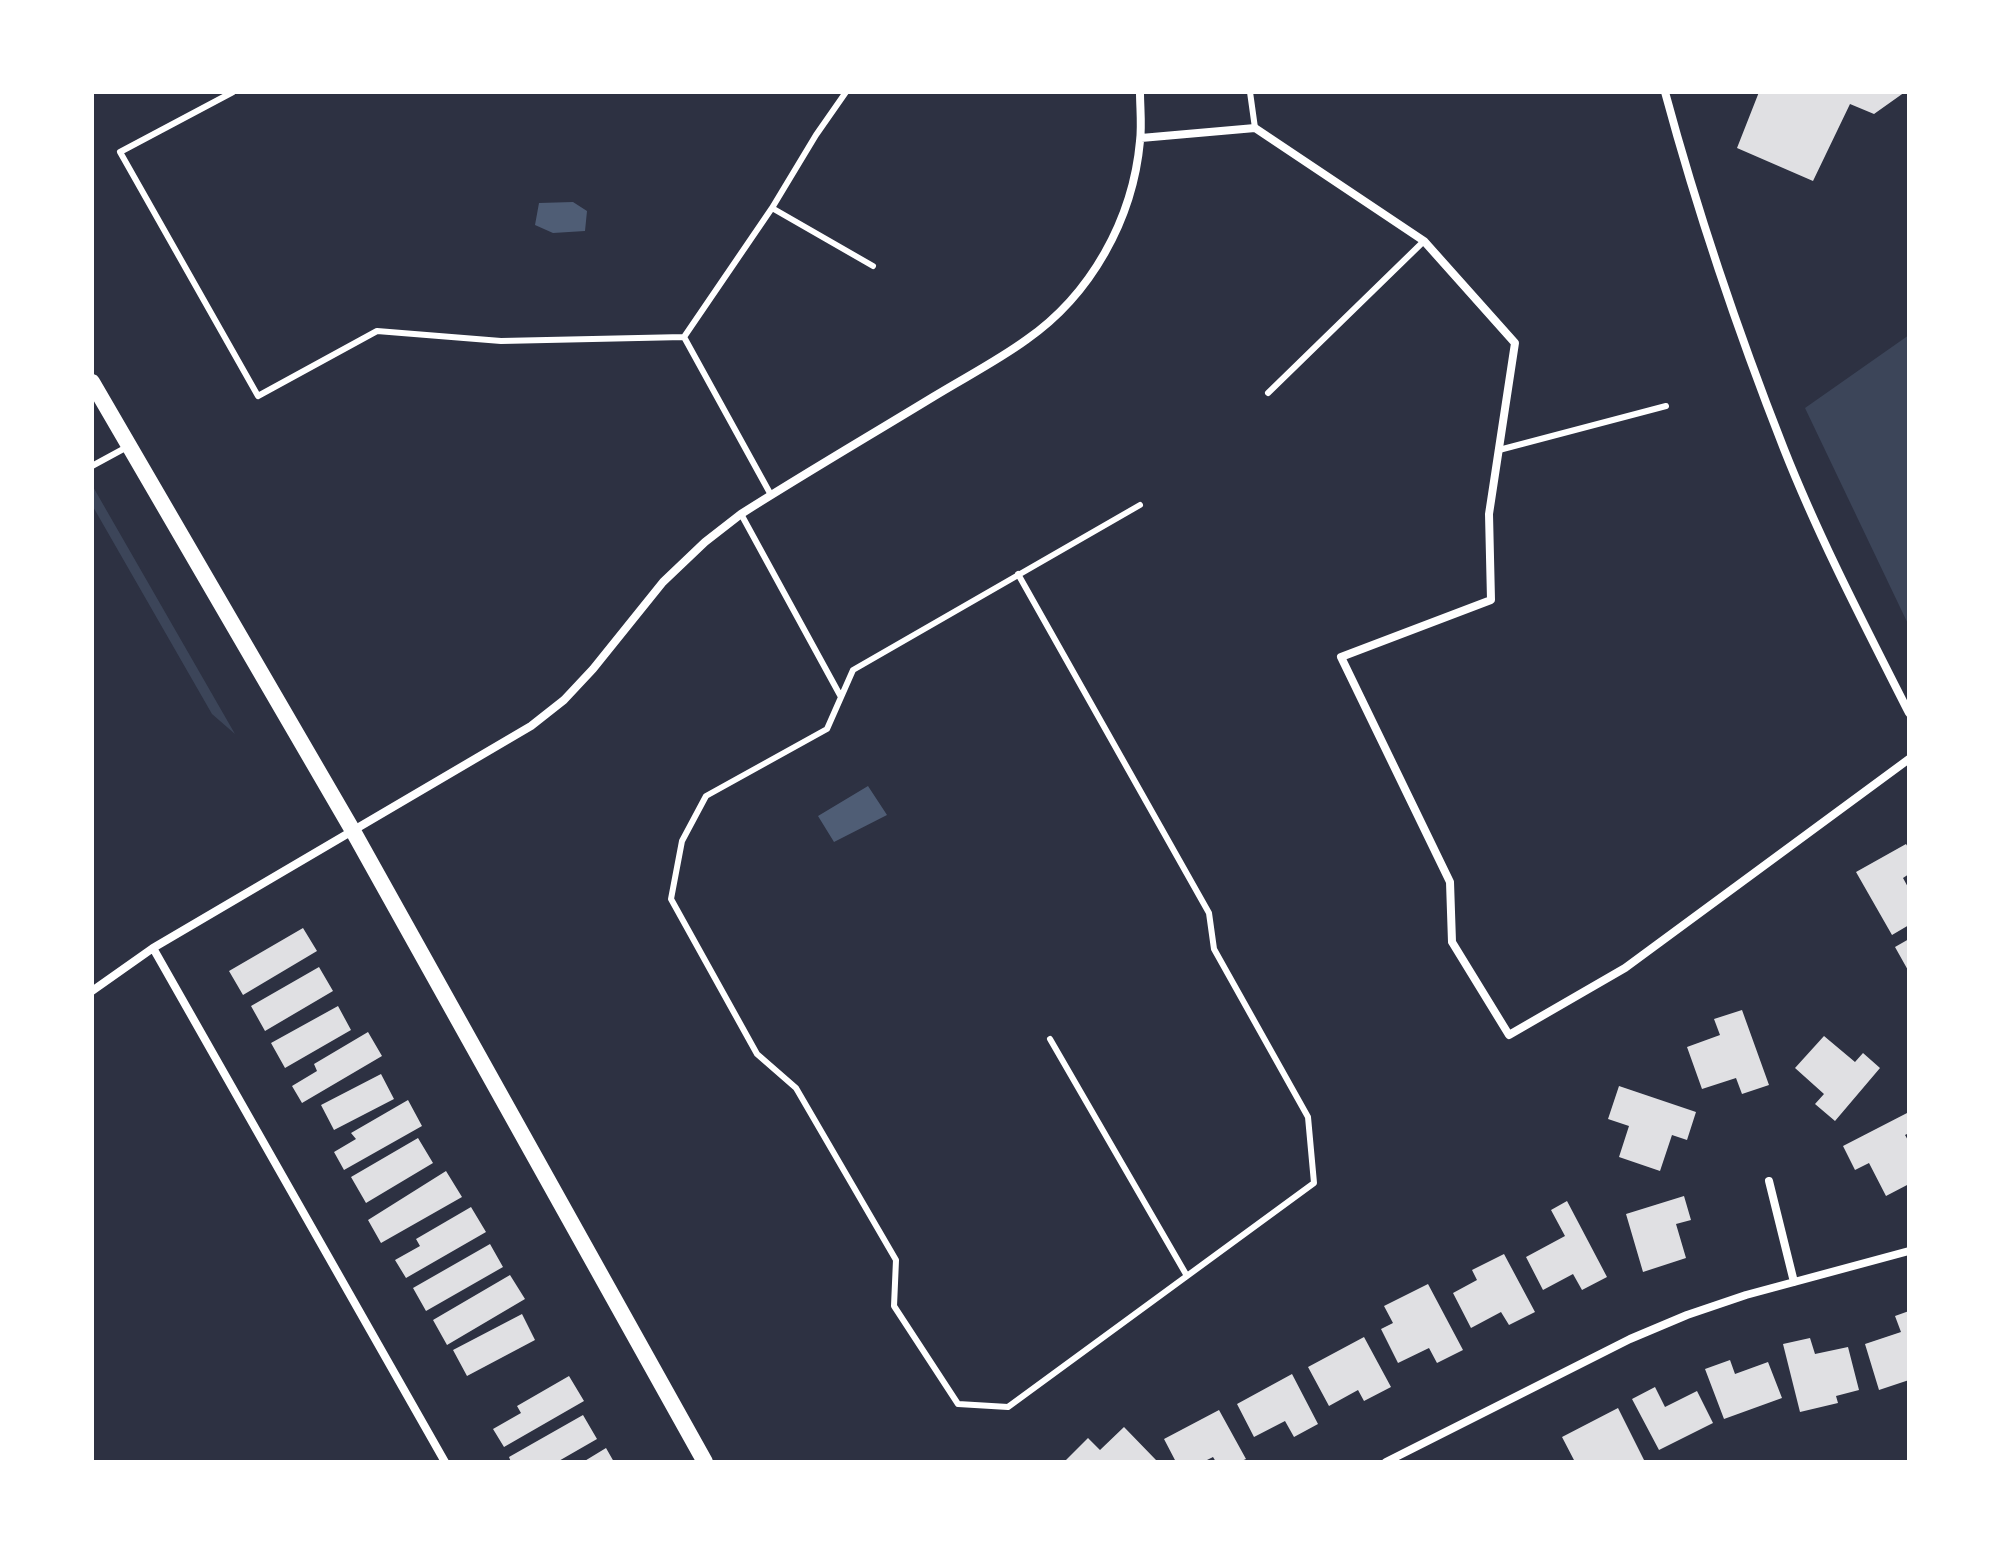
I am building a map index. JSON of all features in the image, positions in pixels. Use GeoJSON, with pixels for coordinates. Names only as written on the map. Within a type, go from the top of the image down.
{"type":"FeatureCollection","features":[{"type":"Feature","properties":{"kind":"main road"},"geometry":{"type":"LineString","coordinates":[[92,382],[353,831],[705,1462]]}},
{"type":"Feature","properties":{"kind":"street"},"geometry":{"type":"LineString","coordinates":[[92,991],[153,948],[531,726],[593,669],[663,582],[705,542],[741,514],[1028,340],[1064,308],[1094,272],[1117,230],[1126,208],[1141,138],[1140,92]]}},
{"type":"Feature","properties":{"kind":"street"},"geometry":{"type":"LineString","coordinates":[[1665,92],[1687,174],[1732,314],[1785,451],[1845,585],[1909,713]]}},
{"type":"Feature","properties":{"kind":"street"},"geometry":{"type":"LineString","coordinates":[[1141,138],[1255,128],[1424,241],[1515,343],[1489,514],[1491,600],[1341,657],[1450,882],[1452,942],[1509,1035],[1625,968],[1909,759]]}},
{"type":"Feature","properties":{"kind":"street"},"geometry":{"type":"LineString","coordinates":[[153,948],[445,1462]]}},
{"type":"Feature","properties":{"kind":"street"},"geometry":{"type":"LineString","coordinates":[[1769,1181],[1794,1282]]}},
{"type":"Feature","properties":{"kind":"street"},"geometry":{"type":"LineString","coordinates":[[1386,1462],[1630,1339],[1687,1315],[1909,1251]]}},
{"type":"Feature","properties":{"kind":"lane"},"geometry":{"type":"LineString","coordinates":[[233,92],[120,152],[258,396],[377,331],[501,341],[684,337]]}},
{"type":"Feature","properties":{"kind":"lane"},"geometry":{"type":"LineString","coordinates":[[684,337],[846,92]]}},
{"type":"Feature","properties":{"kind":"lane"},"geometry":{"type":"LineString","coordinates":[[1250,92],[1255,128]]}},
{"type":"Feature","properties":{"kind":"lane"},"geometry":{"type":"LineString","coordinates":[[772,208],[873,266]]}},
{"type":"Feature","properties":{"kind":"lane"},"geometry":{"type":"LineString","coordinates":[[1268,393],[1424,241]]}},
{"type":"Feature","properties":{"kind":"lane"},"geometry":{"type":"LineString","coordinates":[[684,337],[771,495]]}},
{"type":"Feature","properties":{"kind":"lane"},"geometry":{"type":"LineString","coordinates":[[1499,450],[1666,406]]}},
{"type":"Feature","properties":{"kind":"lane"},"geometry":{"type":"LineString","coordinates":[[92,466],[130,445]]}},
{"type":"Feature","properties":{"kind":"lane"},"geometry":{"type":"LineString","coordinates":[[1018,574],[1209,913],[1214,949],[1308,1117],[1314,1183],[1008,1407],[958,1404],[894,1306],[896,1260],[796,1088],[757,1054],[671,899],[682,841],[706,796],[827,729],[853,670],[1018,574],[1140,505]]}},
{"type":"Feature","properties":{"kind":"lane"},"geometry":{"type":"LineString","coordinates":[[741,514],[841,697]]}},
{"type":"Feature","properties":{"kind":"lane"},"geometry":{"type":"LineString","coordinates":[[1050,1039],[1187,1276]]}},
{"type":"Feature","properties":{"kind":"shaded area"},"geometry":{"type":"Polygon","coordinates":[[[573,202],[587,211],[585,231],[553,233],[535,225],[539,203],[573,202]]]}},
{"type":"Feature","properties":{"kind":"shaded area"},"geometry":{"type":"Polygon","coordinates":[[[1909,335],[1909,626],[1805,408],[1909,335]]]}},
{"type":"Feature","properties":{"kind":"shaded area"},"geometry":{"type":"Polygon","coordinates":[[[92,485],[235,734],[212,714],[92,505],[92,485]]]}},
{"type":"Feature","properties":{"kind":"shaded area"},"geometry":{"type":"Polygon","coordinates":[[[868,786],[887,815],[834,842],[818,816],[868,786]]]}},
{"type":"Feature","properties":{"kind":"building"},"geometry":{"type":"Polygon","coordinates":[[[1759,92],[1905,92],[1874,114],[1850,104],[1813,181],[1737,148],[1759,92]]]}},
{"type":"Feature","properties":{"kind":"building"},"geometry":{"type":"Polygon","coordinates":[[[1906,844],[1909,849],[1909,874],[1903,878],[1909,889],[1909,925],[1892,935],[1856,872],[1906,844]]]}},
{"type":"Feature","properties":{"kind":"building"},"geometry":{"type":"Polygon","coordinates":[[[303,928],[317,951],[243,995],[229,971],[303,928]]]}},
{"type":"Feature","properties":{"kind":"building"},"geometry":{"type":"Polygon","coordinates":[[[1909,939],[1909,972],[1895,947],[1909,939]]]}},
{"type":"Feature","properties":{"kind":"building"},"geometry":{"type":"Polygon","coordinates":[[[319,967],[333,991],[265,1031],[251,1006],[319,967]]]}},
{"type":"Feature","properties":{"kind":"building"},"geometry":{"type":"Polygon","coordinates":[[[338,1006],[351,1030],[285,1068],[271,1043],[338,1006]]]}},
{"type":"Feature","properties":{"kind":"building"},"geometry":{"type":"Polygon","coordinates":[[[1742,1010],[1769,1085],[1742,1094],[1736,1078],[1702,1089],[1687,1047],[1720,1035],[1714,1019],[1742,1010]]]}},
{"type":"Feature","properties":{"kind":"building"},"geometry":{"type":"Polygon","coordinates":[[[368,1032],[382,1056],[302,1103],[292,1086],[317,1071],[314,1064],[368,1032]]]}},
{"type":"Feature","properties":{"kind":"building"},"geometry":{"type":"Polygon","coordinates":[[[1824,1036],[1855,1062],[1863,1053],[1880,1068],[1835,1121],[1815,1104],[1824,1094],[1795,1068],[1824,1036]]]}},
{"type":"Feature","properties":{"kind":"building"},"geometry":{"type":"Polygon","coordinates":[[[381,1074],[394,1099],[334,1130],[321,1105],[381,1074]]]}},
{"type":"Feature","properties":{"kind":"building"},"geometry":{"type":"Polygon","coordinates":[[[1619,1086],[1696,1112],[1687,1140],[1672,1135],[1660,1171],[1619,1157],[1629,1126],[1608,1119],[1619,1086]]]}},
{"type":"Feature","properties":{"kind":"building"},"geometry":{"type":"Polygon","coordinates":[[[408,1100],[422,1126],[344,1170],[334,1152],[356,1139],[351,1133],[408,1100]]]}},
{"type":"Feature","properties":{"kind":"building"},"geometry":{"type":"Polygon","coordinates":[[[1909,1112],[1909,1133],[1905,1135],[1909,1142],[1909,1184],[1886,1196],[1869,1163],[1855,1170],[1843,1146],[1909,1112]]]}},
{"type":"Feature","properties":{"kind":"building"},"geometry":{"type":"Polygon","coordinates":[[[418,1138],[433,1163],[366,1203],[351,1177],[418,1138]]]}},
{"type":"Feature","properties":{"kind":"building"},"geometry":{"type":"Polygon","coordinates":[[[446,1171],[462,1197],[381,1243],[368,1220],[446,1171]]]}},
{"type":"Feature","properties":{"kind":"building"},"geometry":{"type":"Polygon","coordinates":[[[1684,1196],[1691,1220],[1676,1224],[1686,1258],[1643,1272],[1626,1214],[1684,1196]]]}},
{"type":"Feature","properties":{"kind":"building"},"geometry":{"type":"Polygon","coordinates":[[[1567,1201],[1607,1277],[1582,1290],[1573,1274],[1543,1290],[1526,1257],[1565,1236],[1551,1210],[1567,1201]]]}},
{"type":"Feature","properties":{"kind":"building"},"geometry":{"type":"Polygon","coordinates":[[[471,1207],[486,1232],[406,1278],[395,1260],[420,1246],[416,1239],[471,1207]]]}},
{"type":"Feature","properties":{"kind":"building"},"geometry":{"type":"Polygon","coordinates":[[[490,1244],[503,1267],[426,1311],[413,1288],[490,1244]]]}},
{"type":"Feature","properties":{"kind":"building"},"geometry":{"type":"Polygon","coordinates":[[[1504,1254],[1535,1312],[1509,1325],[1501,1312],[1471,1328],[1453,1293],[1477,1280],[1472,1270],[1504,1254]]]}},
{"type":"Feature","properties":{"kind":"building"},"geometry":{"type":"Polygon","coordinates":[[[510,1275],[525,1299],[447,1345],[433,1320],[510,1275]]]}},
{"type":"Feature","properties":{"kind":"building"},"geometry":{"type":"Polygon","coordinates":[[[1428,1284],[1463,1350],[1437,1363],[1429,1348],[1398,1363],[1381,1329],[1393,1323],[1384,1306],[1428,1284]]]}},
{"type":"Feature","properties":{"kind":"building"},"geometry":{"type":"Polygon","coordinates":[[[1909,1311],[1909,1380],[1879,1390],[1865,1344],[1901,1332],[1895,1316],[1909,1311]]]}},
{"type":"Feature","properties":{"kind":"building"},"geometry":{"type":"Polygon","coordinates":[[[522,1314],[535,1340],[467,1376],[453,1350],[522,1314]]]}},
{"type":"Feature","properties":{"kind":"building"},"geometry":{"type":"Polygon","coordinates":[[[1364,1337],[1391,1387],[1364,1401],[1358,1390],[1329,1406],[1308,1367],[1364,1337]]]}},
{"type":"Feature","properties":{"kind":"building"},"geometry":{"type":"Polygon","coordinates":[[[1810,1338],[1815,1354],[1848,1347],[1859,1390],[1836,1396],[1838,1403],[1800,1412],[1783,1344],[1810,1338]]]}},
{"type":"Feature","properties":{"kind":"building"},"geometry":{"type":"Polygon","coordinates":[[[1730,1360],[1735,1374],[1768,1362],[1782,1398],[1724,1419],[1705,1369],[1730,1360]]]}},
{"type":"Feature","properties":{"kind":"building"},"geometry":{"type":"Polygon","coordinates":[[[1292,1374],[1318,1424],[1294,1437],[1285,1421],[1254,1437],[1237,1404],[1292,1374]]]}},
{"type":"Feature","properties":{"kind":"building"},"geometry":{"type":"Polygon","coordinates":[[[569,1376],[584,1401],[504,1447],[493,1429],[521,1413],[517,1406],[569,1376]]]}},
{"type":"Feature","properties":{"kind":"building"},"geometry":{"type":"Polygon","coordinates":[[[1655,1387],[1665,1407],[1697,1391],[1713,1423],[1659,1450],[1632,1399],[1655,1387]]]}},
{"type":"Feature","properties":{"kind":"building"},"geometry":{"type":"Polygon","coordinates":[[[1618,1408],[1645,1462],[1575,1462],[1562,1437],[1618,1408]]]}},
{"type":"Feature","properties":{"kind":"building"},"geometry":{"type":"Polygon","coordinates":[[[1219,1410],[1246,1459],[1216,1462],[1213,1457],[1203,1462],[1176,1462],[1164,1439],[1219,1410]]]}},
{"type":"Feature","properties":{"kind":"building"},"geometry":{"type":"Polygon","coordinates":[[[583,1415],[597,1439],[557,1462],[511,1462],[509,1457],[583,1415]]]}},
{"type":"Feature","properties":{"kind":"building"},"geometry":{"type":"Polygon","coordinates":[[[1124,1427],[1156,1460],[1154,1462],[1064,1462],[1088,1438],[1100,1450],[1124,1427]]]}},
{"type":"Feature","properties":{"kind":"building"},"geometry":{"type":"Polygon","coordinates":[[[606,1448],[614,1462],[583,1462],[606,1448]]]}}]}
